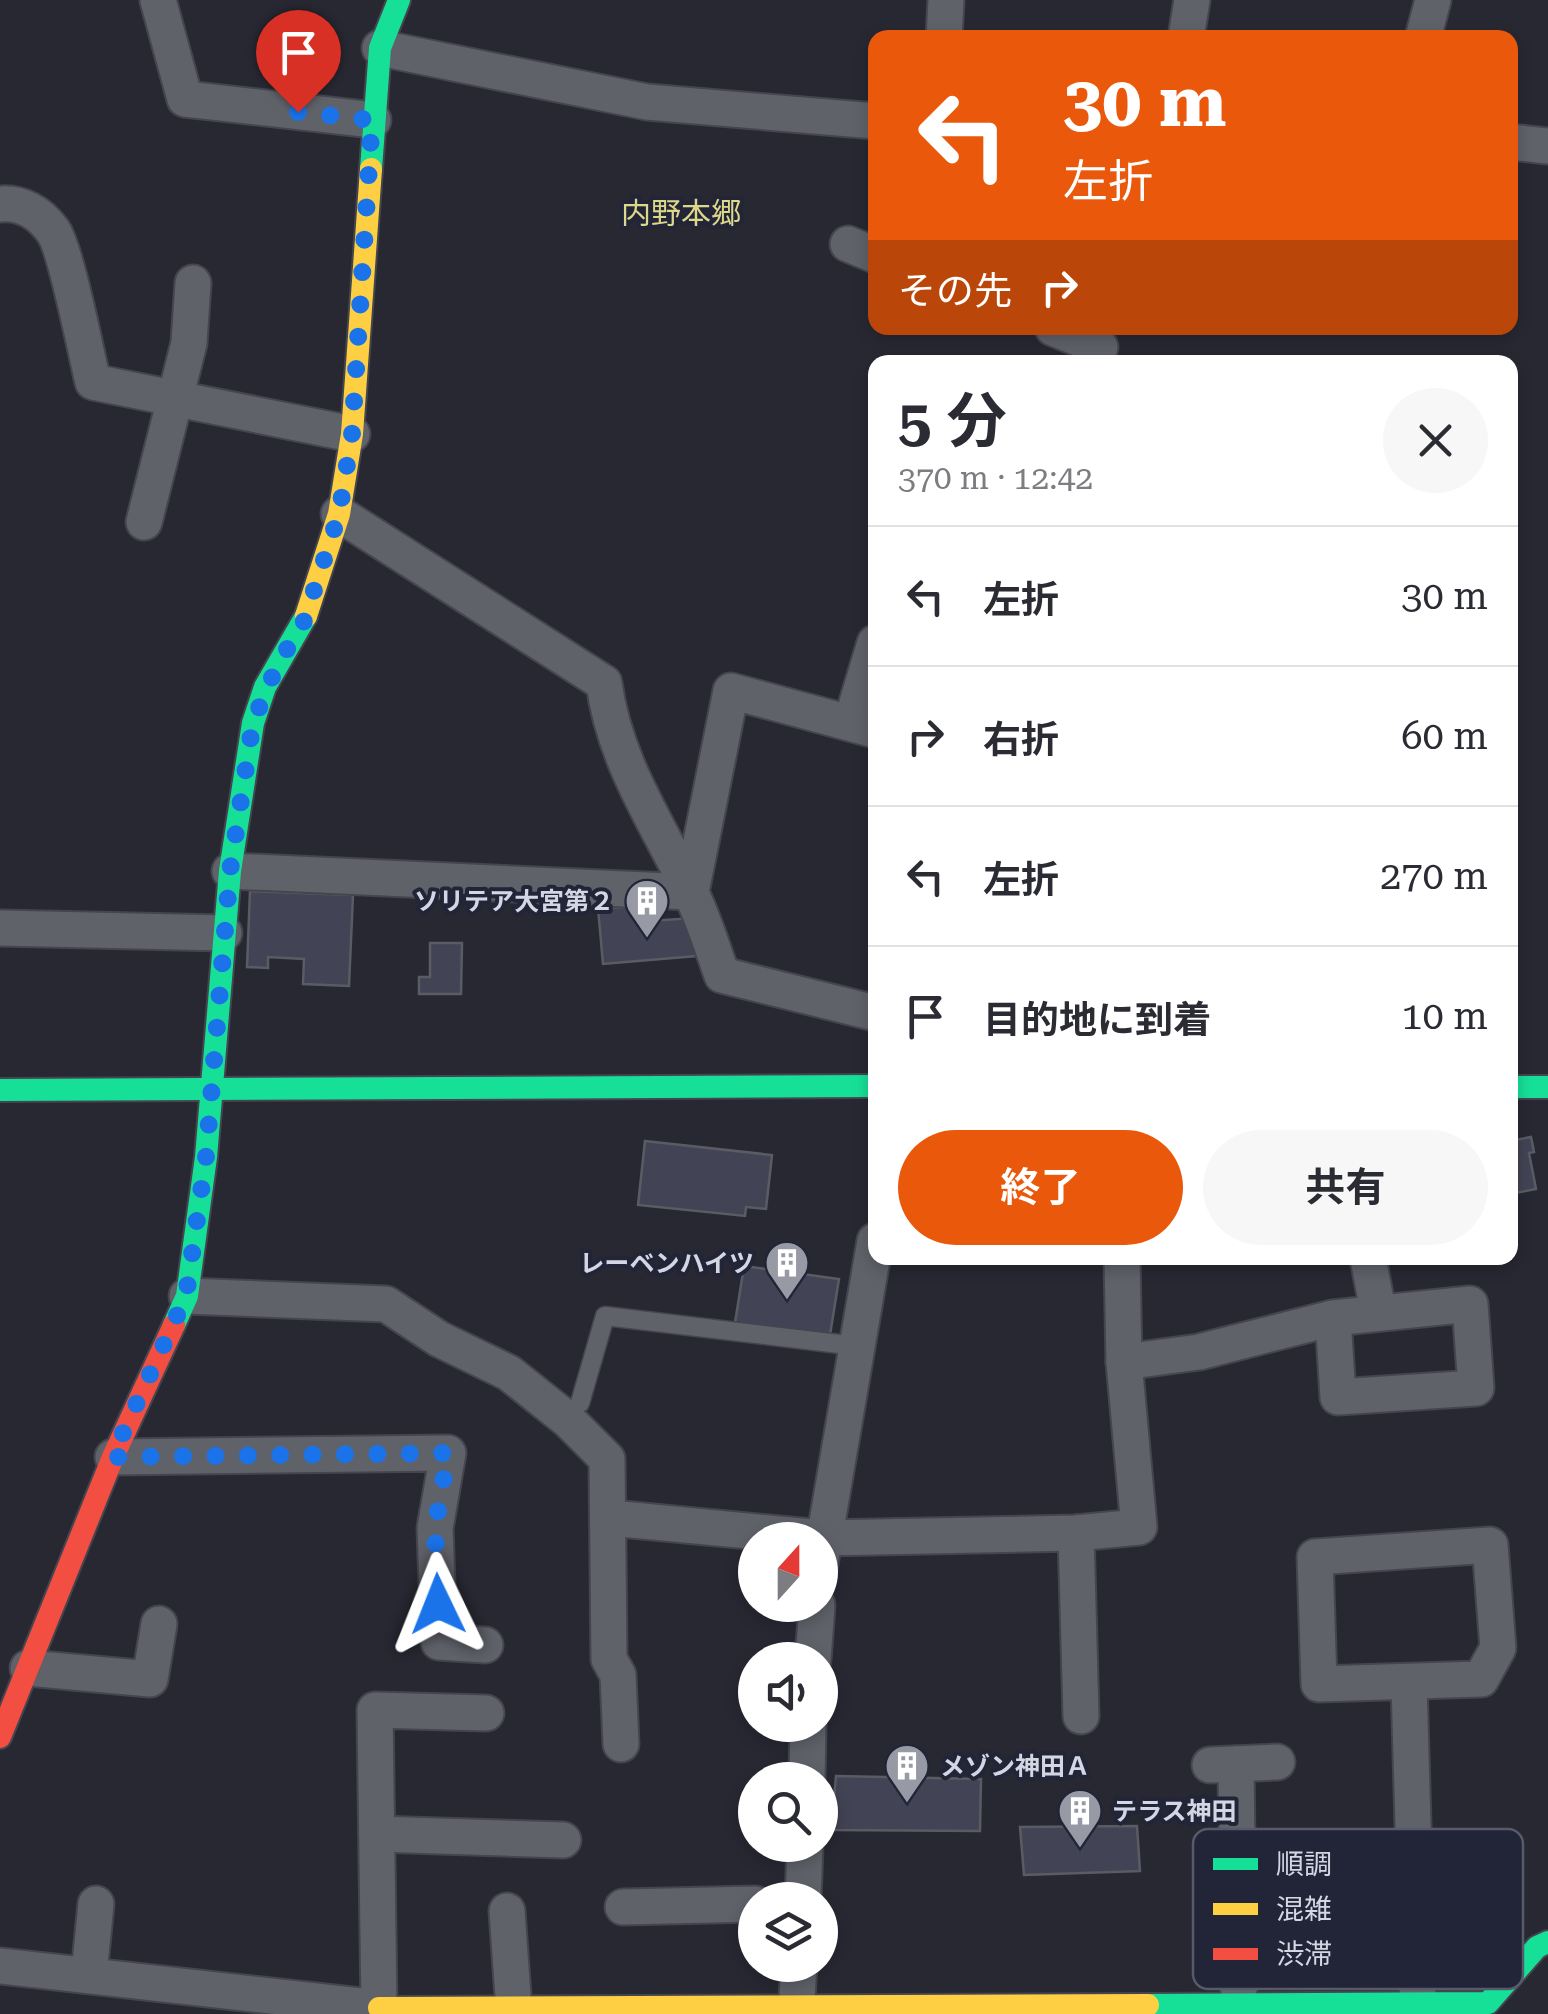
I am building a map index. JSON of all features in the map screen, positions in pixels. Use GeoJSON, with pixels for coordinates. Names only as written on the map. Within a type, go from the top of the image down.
{"type":"FeatureCollection","features":[{"type":"Feature","properties":{"kind":"street"},"geometry":{"type":"LineString","coordinates":[[158,0],[185,100],[372,120]]}},
{"type":"Feature","properties":{"kind":"street"},"geometry":{"type":"LineString","coordinates":[[0,1737],[112,1457],[186,1296],[213,1090],[230,871],[253,722],[272,674],[302,627],[339,514],[352,434],[380,48],[399,0]]}},
{"type":"Feature","properties":{"kind":"street"},"geometry":{"type":"LineString","coordinates":[[944,30],[946,0]]}},
{"type":"Feature","properties":{"kind":"street"},"geometry":{"type":"LineString","coordinates":[[1187,30],[1192,0]]}},
{"type":"Feature","properties":{"kind":"street"},"geometry":{"type":"LineString","coordinates":[[1425,30],[1434,0]]}},
{"type":"Feature","properties":{"kind":"street"},"geometry":{"type":"LineString","coordinates":[[380,48],[647,102],[868,120]]}},
{"type":"Feature","properties":{"kind":"street"},"geometry":{"type":"LineString","coordinates":[[1518,143],[1548,146]]}},
{"type":"Feature","properties":{"kind":"street"},"geometry":{"type":"LineString","coordinates":[[0,204],[12,203],[35,212],[55,234],[93,382],[352,434]]}},
{"type":"Feature","properties":{"kind":"street"},"geometry":{"type":"LineString","coordinates":[[144,522],[189,343],[193,283]]}},
{"type":"Feature","properties":{"kind":"street"},"geometry":{"type":"LineString","coordinates":[[1071,335],[1100,346]]}},
{"type":"Feature","properties":{"kind":"street"},"geometry":{"type":"LineString","coordinates":[[339,514],[604,684],[617,741],[640,797],[691,892],[722,976],[868,1011]]}},
{"type":"Feature","properties":{"kind":"street"},"geometry":{"type":"LineString","coordinates":[[691,892],[731,692],[863,726],[868,691]]}},
{"type":"Feature","properties":{"kind":"street"},"geometry":{"type":"LineString","coordinates":[[230,871],[691,892]]}},
{"type":"Feature","properties":{"kind":"street"},"geometry":{"type":"LineString","coordinates":[[0,928],[224,933]]}},
{"type":"Feature","properties":{"kind":"street"},"geometry":{"type":"LineString","coordinates":[[0,1090],[868,1086]]}},
{"type":"Feature","properties":{"kind":"street"},"geometry":{"type":"LineString","coordinates":[[1518,1087],[1548,1087]]}},
{"type":"Feature","properties":{"kind":"street"},"geometry":{"type":"LineString","coordinates":[[826,1522],[871,1265]]}},
{"type":"Feature","properties":{"kind":"street"},"geometry":{"type":"LineString","coordinates":[[838,1550],[1139,1527],[1124,1362],[1122,1265]]}},
{"type":"Feature","properties":{"kind":"street"},"geometry":{"type":"LineString","coordinates":[[1369,1265],[1378,1311]]}},
{"type":"Feature","properties":{"kind":"street"},"geometry":{"type":"LineString","coordinates":[[186,1296],[386,1304],[439,1339],[509,1374],[568,1420],[607,1459],[611,1518],[609,1659],[618,1675],[621,1744]]}},
{"type":"Feature","properties":{"kind":"street"},"geometry":{"type":"LineString","coordinates":[[1124,1362],[1199,1352],[1333,1318],[1470,1304],[1476,1388],[1338,1397],[1333,1318]]}},
{"type":"Feature","properties":{"kind":"street"},"geometry":{"type":"LineString","coordinates":[[112,1457],[448,1453],[435,1528],[439,1642],[486,1645]]}},
{"type":"Feature","properties":{"kind":"street"},"geometry":{"type":"LineString","coordinates":[[611,1518],[738,1538]]}},
{"type":"Feature","properties":{"kind":"street"},"geometry":{"type":"LineString","coordinates":[[1076,1533],[1081,1716]]}},
{"type":"Feature","properties":{"kind":"street"},"geometry":{"type":"LineString","coordinates":[[1490,1545],[1498,1648],[1481,1678],[1408,1683],[1320,1684],[1314,1557],[1490,1545]]}},
{"type":"Feature","properties":{"kind":"street"},"geometry":{"type":"LineString","coordinates":[[28,1668],[150,1679],[160,1624]]}},
{"type":"Feature","properties":{"kind":"street"},"geometry":{"type":"LineString","coordinates":[[1408,1683],[1413,1829]]}},
{"type":"Feature","properties":{"kind":"street"},"geometry":{"type":"LineString","coordinates":[[379,2008],[374,1710],[486,1714]]}},
{"type":"Feature","properties":{"kind":"street"},"geometry":{"type":"LineString","coordinates":[[1227,1829],[1223,1764],[1277,1762]]}},
{"type":"Feature","properties":{"kind":"street"},"geometry":{"type":"LineString","coordinates":[[376,1834],[563,1840]]}},
{"type":"Feature","properties":{"kind":"street"},"geometry":{"type":"LineString","coordinates":[[89,1974],[96,1904]]}},
{"type":"Feature","properties":{"kind":"street"},"geometry":{"type":"LineString","coordinates":[[623,1906],[738,1904]]}},
{"type":"Feature","properties":{"kind":"street"},"geometry":{"type":"LineString","coordinates":[[507,1911],[514,2011]]}},
{"type":"Feature","properties":{"kind":"street"},"geometry":{"type":"LineString","coordinates":[[1523,1965],[1537,1947],[1548,1942]]}},
{"type":"Feature","properties":{"kind":"street"},"geometry":{"type":"LineString","coordinates":[[0,1966],[89,1974],[261,2004],[514,2011],[1239,2008],[1418,2003],[1488,2009],[1504,1989]]}},
{"type":"Feature","properties":{"kind":"street"},"geometry":{"type":"LineString","coordinates":[[796,2011],[798,1982]]}},
{"type":"Feature","properties":{"kind":"street"},"geometry":{"type":"LineString","coordinates":[[1238,1989],[1239,2008]]}},
{"type":"Feature","properties":{"kind":"street"},"geometry":{"type":"LineString","coordinates":[[1418,1989],[1418,2003]]}},
{"type":"Feature","properties":{"kind":"lane"},"geometry":{"type":"LineString","coordinates":[[580,1403],[604,1316],[856,1346]]}},
{"type":"Feature","properties":{"kind":"building"},"geometry":{"type":"Polygon","coordinates":[[[250,891],[353,895],[349,986],[303,984],[304,959],[268,957],[268,968],[247,967],[250,891]]]}},
{"type":"Feature","properties":{"kind":"building","name":"ソリテア大宮第２"},"geometry":{"type":"Polygon","coordinates":[[[633,907],[636,922],[692,918],[696,956],[603,964],[598,908],[633,907]]]}},
{"type":"Feature","properties":{"kind":"building"},"geometry":{"type":"Polygon","coordinates":[[[430,943],[462,943],[461,994],[419,994],[419,977],[430,977],[430,943]]]}},
{"type":"Feature","properties":{"kind":"building"},"geometry":{"type":"Polygon","coordinates":[[[1531,1137],[1534,1152],[1529,1153],[1536,1189],[1518,1192],[1518,1139],[1531,1137]]]}},
{"type":"Feature","properties":{"kind":"building"},"geometry":{"type":"Polygon","coordinates":[[[645,1141],[772,1155],[766,1209],[746,1207],[745,1216],[638,1205],[645,1141]]]}},
{"type":"Feature","properties":{"kind":"building","name":"レーベンハイツ"},"geometry":{"type":"Polygon","coordinates":[[[744,1266],[839,1279],[830,1335],[735,1323],[744,1266]]]}},
{"type":"Feature","properties":{"kind":"building","name":"メゾン神田Ａ"},"geometry":{"type":"Polygon","coordinates":[[[838,1776],[981,1779],[980,1831],[838,1830],[838,1776]]]}},
{"type":"Feature","properties":{"kind":"building","name":"テラス神田"},"geometry":{"type":"Polygon","coordinates":[[[1137,1826],[1140,1871],[1024,1875],[1020,1827],[1137,1826]]]}},
{"type":"Feature","properties":{"kind":"traffic: fast"},"geometry":{"type":"LineString","coordinates":[[371,169],[380,48],[399,0]]}},
{"type":"Feature","properties":{"kind":"traffic: fast"},"geometry":{"type":"LineString","coordinates":[[174,1325],[187,1296],[206,1157],[230,871],[253,723],[265,687],[306,616]]}},
{"type":"Feature","properties":{"kind":"traffic: fast"},"geometry":{"type":"LineString","coordinates":[[0,1090],[868,1086]]}},
{"type":"Feature","properties":{"kind":"traffic: fast"},"geometry":{"type":"LineString","coordinates":[[1518,1087],[1548,1087]]}},
{"type":"Feature","properties":{"kind":"traffic: fast"},"geometry":{"type":"LineString","coordinates":[[1523,1963],[1537,1947],[1548,1942]]}},
{"type":"Feature","properties":{"kind":"traffic: fast"},"geometry":{"type":"LineString","coordinates":[[1148,2005],[1488,2003],[1500,1989]]}},
{"type":"Feature","properties":{"kind":"traffic: slow"},"geometry":{"type":"LineString","coordinates":[[306,616],[339,514],[352,434],[371,169]]}},
{"type":"Feature","properties":{"kind":"traffic: slow"},"geometry":{"type":"LineString","coordinates":[[379,2008],[1148,2005]]}},
{"type":"Feature","properties":{"kind":"traffic: jam"},"geometry":{"type":"LineString","coordinates":[[0,1737],[113,1457],[174,1325]]}},
{"type":"Feature","properties":{"kind":"place","name":"ソリテア大宮第２"},"geometry":{"type":"Point","coordinates":[647,939]}},
{"type":"Feature","properties":{"kind":"place","name":"レーベンハイツ"},"geometry":{"type":"Point","coordinates":[787,1301]}},
{"type":"Feature","properties":{"kind":"place","name":"メゾン神田Ａ"},"geometry":{"type":"Point","coordinates":[907,1804]}},
{"type":"Feature","properties":{"kind":"place","name":"テラス神田"},"geometry":{"type":"Point","coordinates":[1080,1849]}},
{"type":"Feature","properties":{"kind":"district","name":"内野本郷"},"geometry":{"type":"Point","coordinates":[681,213]}},
{"type":"Feature","properties":{"kind":"route"},"geometry":{"type":"LineString","coordinates":[[298,112],[372,120],[352,434],[339,514],[302,627],[265,687],[253,722],[230,871],[213,1090],[186,1296],[112,1457],[448,1453],[435,1528],[438,1604]]}}]}
